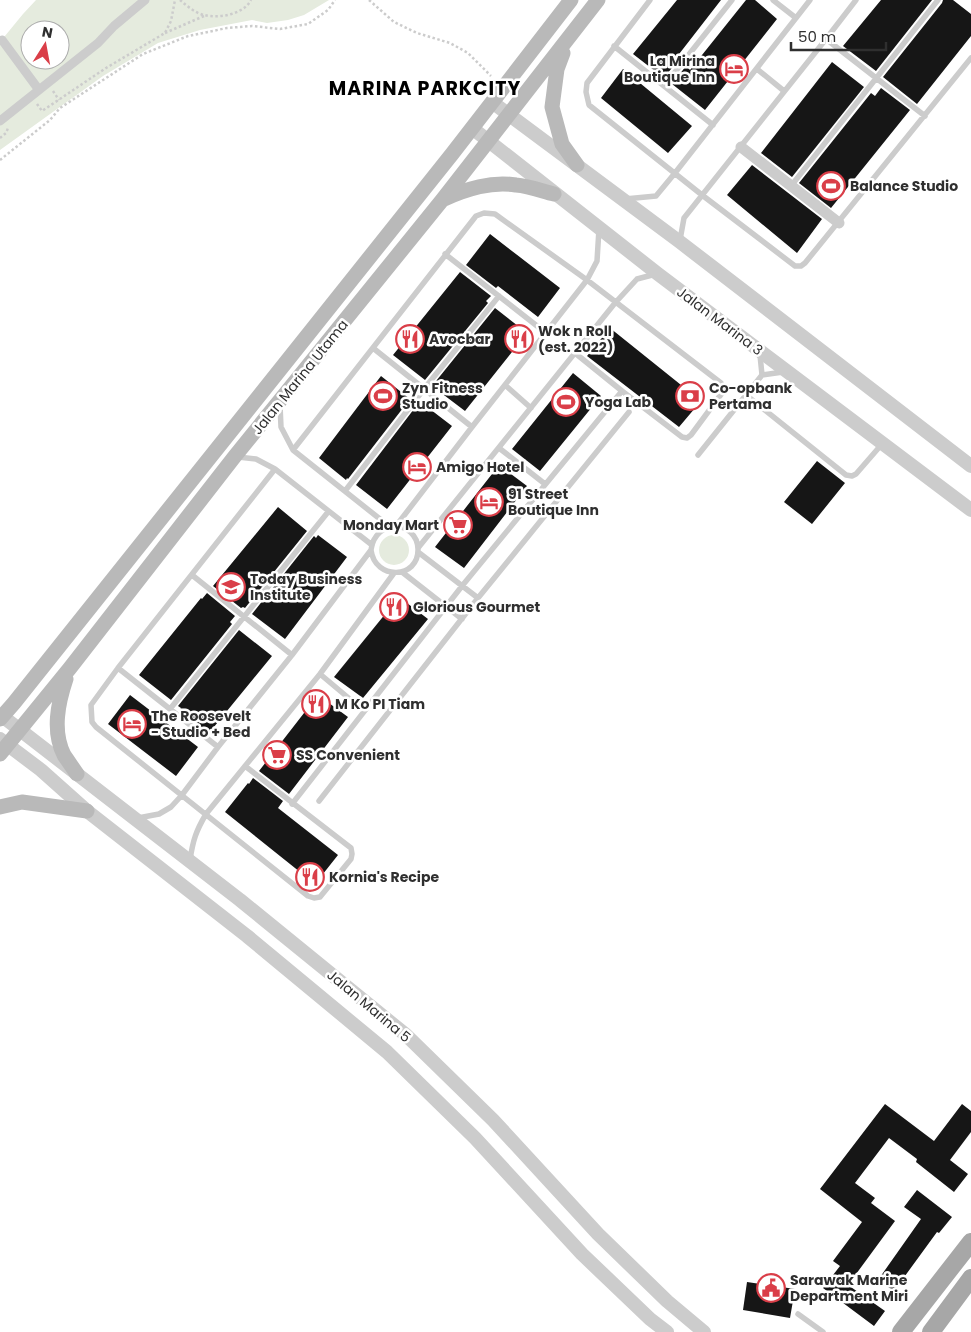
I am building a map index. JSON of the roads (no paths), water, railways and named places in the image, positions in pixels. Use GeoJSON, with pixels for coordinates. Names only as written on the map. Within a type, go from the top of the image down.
{"type":"FeatureCollection","features":[{"type":"Feature","properties":{"kind":"main road","name":"Jalan Marina Utama"},"geometry":{"type":"LineString","coordinates":[[1,717],[472,128],[570,0]]}},
{"type":"Feature","properties":{"kind":"main road","name":"Jalan Marina Utama"},"geometry":{"type":"LineString","coordinates":[[3,746],[20,730],[70,668],[235,456],[444,199],[598,0]]}},
{"type":"Feature","properties":{"kind":"main road"},"geometry":{"type":"LineString","coordinates":[[573,31],[556,69],[552,107],[562,144],[577,165]]}},
{"type":"Feature","properties":{"kind":"main road"},"geometry":{"type":"LineString","coordinates":[[444,199],[462,191],[495,184],[516,184],[554,194]]}},
{"type":"Feature","properties":{"kind":"main road"},"geometry":{"type":"LineString","coordinates":[[70,668],[60,697],[57,731],[64,754],[77,774]]}},
{"type":"Feature","properties":{"kind":"main road"},"geometry":{"type":"LineString","coordinates":[[0,807],[22,802],[87,811]]}},
{"type":"Feature","properties":{"kind":"main road"},"geometry":{"type":"LineString","coordinates":[[901,1332],[971,1242]]}},
{"type":"Feature","properties":{"kind":"main road"},"geometry":{"type":"LineString","coordinates":[[931,1332],[971,1279]]}},
{"type":"Feature","properties":{"kind":"street"},"geometry":{"type":"LineString","coordinates":[[0,121],[98,43],[114,26],[145,0]]}},
{"type":"Feature","properties":{"kind":"street"},"geometry":{"type":"LineString","coordinates":[[2,40],[39,90]]}},
{"type":"Feature","properties":{"kind":"street"},"geometry":{"type":"LineString","coordinates":[[492,102],[680,242],[971,466]]}},
{"type":"Feature","properties":{"kind":"street","name":"Jalan Marina 3"},"geometry":{"type":"LineString","coordinates":[[472,128],[599,229],[971,510]]}},
{"type":"Feature","properties":{"kind":"street"},"geometry":{"type":"LineString","coordinates":[[741,147],[839,223]]}},
{"type":"Feature","properties":{"kind":"street","name":"Jalan Marina 5"},"geometry":{"type":"LineString","coordinates":[[1,717],[190,860],[406,1035],[493,1120],[598,1234],[666,1301],[704,1332]]}},
{"type":"Feature","properties":{"kind":"street","name":"Jalan Marina 5"},"geometry":{"type":"LineString","coordinates":[[3,746],[41,770],[87,811],[248,936],[387,1052],[475,1138],[582,1254],[650,1319],[667,1332]]}},
{"type":"Feature","properties":{"kind":"lane"},"geometry":{"type":"LineString","coordinates":[[650,0],[587,83],[586,92],[589,105],[795,266],[801,266],[805,263],[839,223],[971,58]]}},
{"type":"Feature","properties":{"kind":"lane"},"geometry":{"type":"LineString","coordinates":[[664,86],[732,0]]}},
{"type":"Feature","properties":{"kind":"lane"},"geometry":{"type":"LineString","coordinates":[[773,0],[796,18]]}},
{"type":"Feature","properties":{"kind":"lane"},"geometry":{"type":"LineString","coordinates":[[623,199],[656,196],[810,0]]}},
{"type":"Feature","properties":{"kind":"lane"},"geometry":{"type":"LineString","coordinates":[[680,242],[684,218],[856,0]]}},
{"type":"Feature","properties":{"kind":"lane"},"geometry":{"type":"LineString","coordinates":[[791,186],[938,0]]}},
{"type":"Feature","properties":{"kind":"lane"},"geometry":{"type":"LineString","coordinates":[[826,39],[925,116]]}},
{"type":"Feature","properties":{"kind":"lane"},"geometry":{"type":"LineString","coordinates":[[614,46],[712,125]]}},
{"type":"Feature","properties":{"kind":"lane"},"geometry":{"type":"LineString","coordinates":[[757,69],[784,91]]}},
{"type":"Feature","properties":{"kind":"lane"},"geometry":{"type":"LineString","coordinates":[[293,450],[445,254],[476,216],[484,213],[495,214],[587,280],[721,383],[722,393],[687,438],[682,437],[576,353]]}},
{"type":"Feature","properties":{"kind":"lane"},"geometry":{"type":"LineString","coordinates":[[136,818],[159,814],[170,808],[182,795],[292,654],[371,548],[378,533],[393,526],[472,427],[587,280],[597,261],[599,229]]}},
{"type":"Feature","properties":{"kind":"lane"},"geometry":{"type":"LineString","coordinates":[[445,254],[546,332]]}},
{"type":"Feature","properties":{"kind":"lane"},"geometry":{"type":"LineString","coordinates":[[235,456],[256,459],[275,469],[371,548],[372,556],[378,566],[388,572],[402,572],[414,563],[418,550],[615,303],[637,279],[658,274]]}},
{"type":"Feature","properties":{"kind":"lane"},"geometry":{"type":"LineString","coordinates":[[345,491],[499,296]]}},
{"type":"Feature","properties":{"kind":"lane"},"geometry":{"type":"LineString","coordinates":[[373,348],[472,427]]}},
{"type":"Feature","properties":{"kind":"lane"},"geometry":{"type":"LineString","coordinates":[[698,455],[762,375],[759,350]]}},
{"type":"Feature","properties":{"kind":"lane"},"geometry":{"type":"LineString","coordinates":[[762,375],[788,372]]}},
{"type":"Feature","properties":{"kind":"lane"},"geometry":{"type":"LineString","coordinates":[[505,385],[531,408]]}},
{"type":"Feature","properties":{"kind":"lane"},"geometry":{"type":"LineString","coordinates":[[292,804],[462,586],[622,391]]}},
{"type":"Feature","properties":{"kind":"lane"},"geometry":{"type":"LineString","coordinates":[[746,396],[846,475],[852,476],[856,474],[882,443]]}},
{"type":"Feature","properties":{"kind":"lane"},"geometry":{"type":"LineString","coordinates":[[280,403],[281,428],[293,450],[393,526],[411,533],[415,538],[418,550],[478,598]]}},
{"type":"Feature","properties":{"kind":"lane"},"geometry":{"type":"LineString","coordinates":[[319,802],[478,598],[629,412]]}},
{"type":"Feature","properties":{"kind":"lane"},"geometry":{"type":"LineString","coordinates":[[499,448],[545,484]]}},
{"type":"Feature","properties":{"kind":"lane"},"geometry":{"type":"LineString","coordinates":[[245,766],[351,848],[351,859],[320,897],[308,896],[96,727],[92,722],[90,705],[275,469]]}},
{"type":"Feature","properties":{"kind":"lane"},"geometry":{"type":"LineString","coordinates":[[170,709],[328,512]]}},
{"type":"Feature","properties":{"kind":"lane"},"geometry":{"type":"LineString","coordinates":[[402,572],[462,619]]}},
{"type":"Feature","properties":{"kind":"lane"},"geometry":{"type":"LineString","coordinates":[[190,860],[197,828],[206,814],[320,674],[394,573]]}},
{"type":"Feature","properties":{"kind":"lane"},"geometry":{"type":"LineString","coordinates":[[192,575],[292,654]]}},
{"type":"Feature","properties":{"kind":"lane"},"geometry":{"type":"LineString","coordinates":[[118,668],[218,747]]}},
{"type":"Feature","properties":{"kind":"lane"},"geometry":{"type":"LineString","coordinates":[[320,674],[364,711]]}},
{"type":"Feature","properties":{"kind":"lane"},"geometry":{"type":"LineString","coordinates":[[798,1314],[823,1332]]}},
{"type":"Feature","properties":{"kind":"place","name":"La Mirina Boutique Inn"},"geometry":{"type":"Point","coordinates":[734,69]}},
{"type":"Feature","properties":{"kind":"place","name":"Balance Studio"},"geometry":{"type":"Point","coordinates":[831,186]}},
{"type":"Feature","properties":{"kind":"place","name":"Avocbar"},"geometry":{"type":"Point","coordinates":[410,339]}},
{"type":"Feature","properties":{"kind":"place","name":"Wok n Roll (est. 2022)"},"geometry":{"type":"Point","coordinates":[519,339]}},
{"type":"Feature","properties":{"kind":"place","name":"Zyn Fitness Studio"},"geometry":{"type":"Point","coordinates":[383,396]}},
{"type":"Feature","properties":{"kind":"place","name":"Co-opbank Pertama"},"geometry":{"type":"Point","coordinates":[690,396]}},
{"type":"Feature","properties":{"kind":"place","name":"Yoga Lab"},"geometry":{"type":"Point","coordinates":[566,402]}},
{"type":"Feature","properties":{"kind":"place","name":"Amigo Hotel"},"geometry":{"type":"Point","coordinates":[417,467]}},
{"type":"Feature","properties":{"kind":"place","name":"91 Street Boutique Inn"},"geometry":{"type":"Point","coordinates":[489,502]}},
{"type":"Feature","properties":{"kind":"place","name":"Monday Mart"},"geometry":{"type":"Point","coordinates":[458,525]}},
{"type":"Feature","properties":{"kind":"place","name":"Today Business Institute"},"geometry":{"type":"Point","coordinates":[231,587]}},
{"type":"Feature","properties":{"kind":"place","name":"Glorious Gourmet"},"geometry":{"type":"Point","coordinates":[394,607]}},
{"type":"Feature","properties":{"kind":"place","name":"M Ko PI Tiam"},"geometry":{"type":"Point","coordinates":[316,704]}},
{"type":"Feature","properties":{"kind":"place","name":"The Roosevelt - Studio + Bed"},"geometry":{"type":"Point","coordinates":[132,724]}},
{"type":"Feature","properties":{"kind":"place","name":"SS Convenient"},"geometry":{"type":"Point","coordinates":[277,755]}},
{"type":"Feature","properties":{"kind":"place","name":"Kornia's Recipe"},"geometry":{"type":"Point","coordinates":[310,877]}},
{"type":"Feature","properties":{"kind":"place","name":"Sarawak Marine Department Miri"},"geometry":{"type":"Point","coordinates":[771,1288]}},
{"type":"Feature","properties":{"kind":"district","name":"MARINA PARKCITY"},"geometry":{"type":"Point","coordinates":[425,88]}}]}
